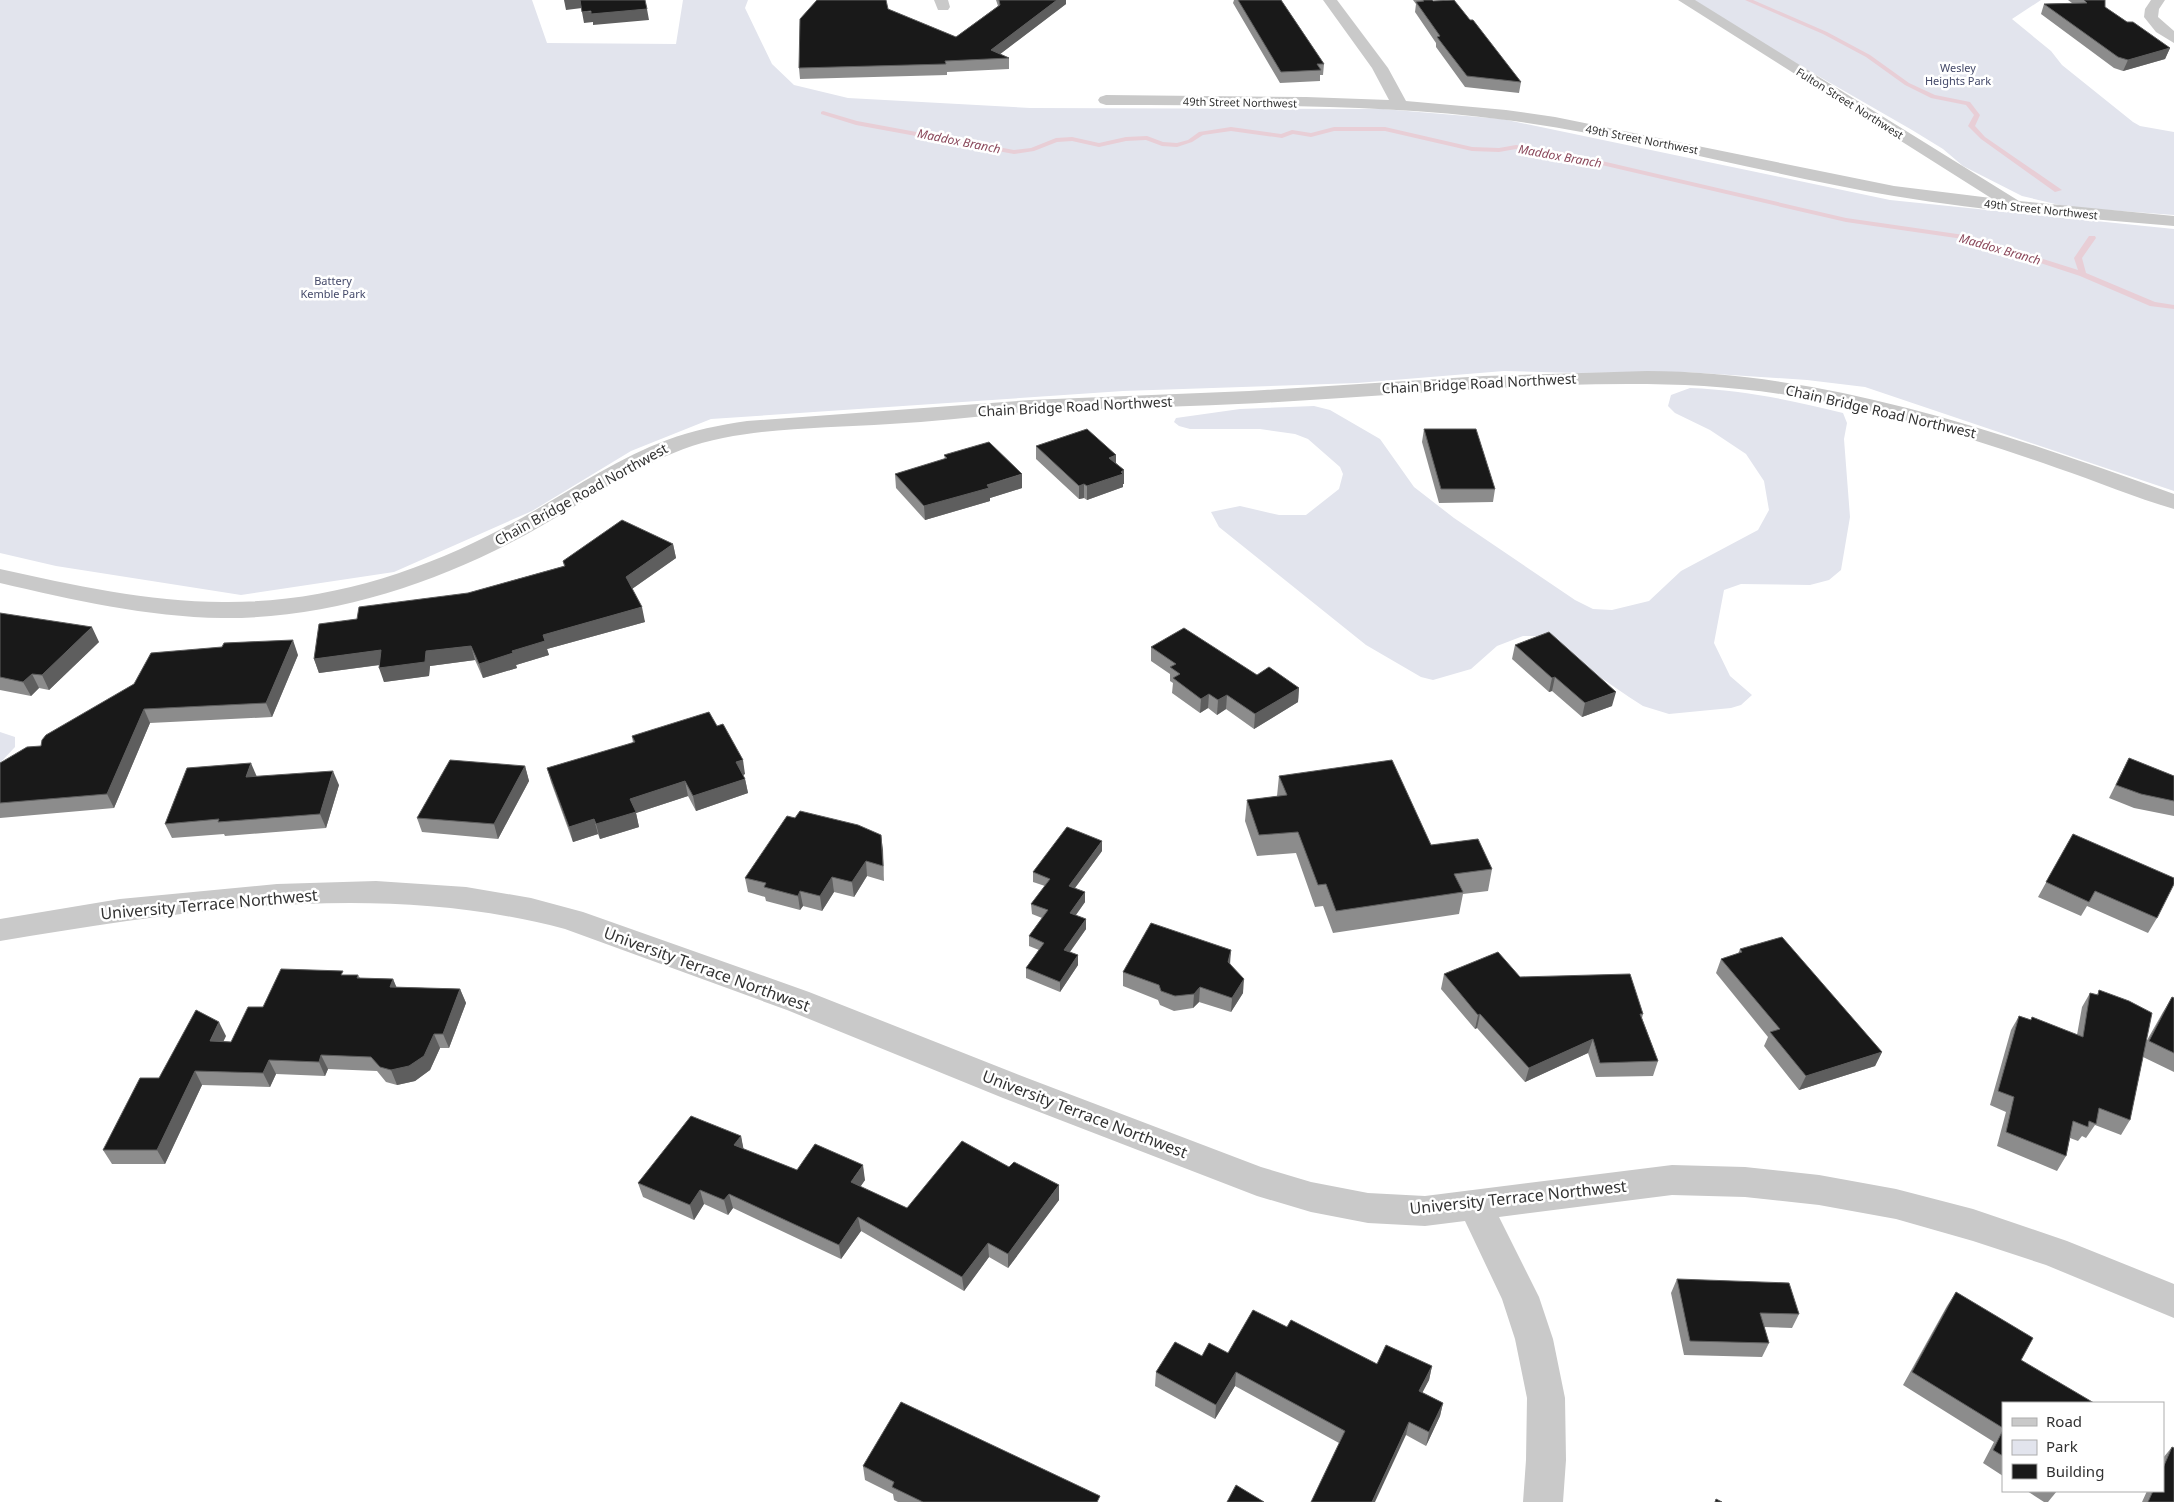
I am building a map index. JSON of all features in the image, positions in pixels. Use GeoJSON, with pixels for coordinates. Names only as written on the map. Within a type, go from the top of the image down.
{"type":"FeatureCollection","features":[{"type":"Feature","properties":{"kind":"street"},"geometry":{"type":"LineString","coordinates":[[1330,0],[1384,74],[1397,95],[1399,105]]}},
{"type":"Feature","properties":{"kind":"street","name":"Fulton Street Northwest"},"geometry":{"type":"LineString","coordinates":[[1685,0],[2016,206]]}},
{"type":"Feature","properties":{"kind":"street"},"geometry":{"type":"LineString","coordinates":[[2158,0],[2152,9],[2151,17],[2161,29],[2174,38]]}},
{"type":"Feature","properties":{"kind":"street","name":"49th Street Northwest"},"geometry":{"type":"LineString","coordinates":[[1106,100],[1399,105],[1505,115],[1576,126],[1895,191],[2016,206],[2174,221]]}},
{"type":"Feature","properties":{"kind":"street","name":"Chain Bridge Road Northwest"},"geometry":{"type":"LineString","coordinates":[[0,576],[57,588],[162,605],[219,610],[286,606],[366,591],[412,578],[450,564],[535,520],[649,454],[677,442],[718,432],[802,422],[927,415],[1015,407],[1250,397],[1507,380],[1657,376],[1715,379],[1768,385],[1868,406],[1956,428],[2044,454],[2174,502]]}},
{"type":"Feature","properties":{"kind":"street","name":"University Terrace Northwest"},"geometry":{"type":"LineString","coordinates":[[0,930],[142,907],[238,897],[315,892],[422,893],[466,898],[522,908],[572,920],[798,1001],[1015,1088],[1293,1193],[1368,1208],[1425,1211],[1672,1180],[1745,1182],[1820,1190],[1896,1204],[1990,1230],[2054,1252],[2174,1301]]}},
{"type":"Feature","properties":{"kind":"street"},"geometry":{"type":"LineString","coordinates":[[1475,1206],[1520,1297],[1544,1380],[1546,1415],[1543,1502]]}},
{"type":"Feature","properties":{"kind":"green space","name":"Battery Kemble Park"},"geometry":{"type":"Polygon","coordinates":[[[0,0],[532,0],[547,43],[676,44],[683,0],[748,0],[745,8],[772,64],[794,85],[848,98],[1030,108],[1383,109],[1502,119],[1890,200],[2174,229],[2174,491],[1865,387],[1807,380],[1685,372],[1575,373],[1504,371],[1357,383],[1123,391],[711,419],[631,451],[532,511],[394,572],[241,595],[56,566],[0,553],[0,0]]]}},
{"type":"Feature","properties":{"kind":"green space","name":"Wesley Heights Park"},"geometry":{"type":"Polygon","coordinates":[[[1694,0],[2041,0],[2012,19],[2051,51],[2062,65],[2133,122],[2140,126],[2174,132],[2174,215],[2068,207],[2022,196],[1963,166],[1943,149],[1780,54],[1694,0]]]}},
{"type":"Feature","properties":{"kind":"green space"},"geometry":{"type":"Polygon","coordinates":[[[1690,388],[1767,396],[1843,413],[1847,423],[1844,439],[1850,517],[1841,570],[1829,580],[1810,585],[1741,584],[1724,590],[1714,643],[1730,676],[1752,695],[1741,705],[1731,708],[1669,714],[1643,706],[1540,636],[1523,636],[1497,646],[1471,669],[1433,680],[1421,677],[1366,645],[1219,527],[1211,512],[1240,506],[1279,515],[1306,515],[1339,489],[1343,474],[1340,467],[1308,439],[1295,434],[1260,429],[1190,429],[1179,426],[1174,422],[1176,418],[1240,409],[1314,406],[1330,410],[1380,439],[1414,487],[1454,518],[1575,600],[1593,609],[1612,610],[1649,601],[1681,571],[1758,530],[1769,510],[1764,481],[1746,454],[1710,430],[1675,413],[1668,406],[1671,395],[1690,388]]]}},
{"type":"Feature","properties":{"kind":"green space"},"geometry":{"type":"Polygon","coordinates":[[[0,732],[15,737],[15,747],[0,763],[0,732]]]}},
{"type":"Feature","properties":{"kind":"building"},"geometry":{"type":"Polygon","coordinates":[[[580,0],[645,0],[647,9],[591,14],[591,11],[582,12],[580,0]]]}},
{"type":"Feature","properties":{"kind":"building"},"geometry":{"type":"Polygon","coordinates":[[[817,0],[886,0],[888,9],[956,37],[1000,5],[999,0],[1057,0],[991,50],[1009,58],[945,61],[946,64],[799,68],[800,19],[817,0]]]}},
{"type":"Feature","properties":{"kind":"building"},"geometry":{"type":"Polygon","coordinates":[[[1238,0],[1281,0],[1324,64],[1317,64],[1321,70],[1281,72],[1238,0]]]}},
{"type":"Feature","properties":{"kind":"building"},"geometry":{"type":"Polygon","coordinates":[[[1423,0],[1454,0],[1470,20],[1473,20],[1521,82],[1467,76],[1437,37],[1440,36],[1416,2],[1423,0]]]}},
{"type":"Feature","properties":{"kind":"building"},"geometry":{"type":"Polygon","coordinates":[[[2084,0],[2105,0],[2105,7],[2127,22],[2133,22],[2170,48],[2128,60],[2118,57],[2044,4],[2087,3],[2084,0]]]}},
{"type":"Feature","properties":{"kind":"building"},"geometry":{"type":"Polygon","coordinates":[[[1087,429],[1116,455],[1109,458],[1124,470],[1121,472],[1123,474],[1087,486],[1084,484],[1079,486],[1036,446],[1087,429]]]}},
{"type":"Feature","properties":{"kind":"building"},"geometry":{"type":"Polygon","coordinates":[[[1424,429],[1476,429],[1495,489],[1441,489],[1424,429]]]}},
{"type":"Feature","properties":{"kind":"building"},"geometry":{"type":"Polygon","coordinates":[[[989,442],[1022,474],[987,485],[989,488],[924,506],[895,474],[947,458],[944,455],[989,442]]]}},
{"type":"Feature","properties":{"kind":"building"},"geometry":{"type":"Polygon","coordinates":[[[622,520],[673,544],[626,577],[642,607],[543,635],[545,641],[479,664],[471,646],[426,651],[425,662],[379,668],[381,650],[314,659],[319,624],[357,619],[359,607],[468,593],[565,566],[563,561],[622,520]]]}},
{"type":"Feature","properties":{"kind":"building"},"geometry":{"type":"Polygon","coordinates":[[[0,613],[92,627],[42,675],[32,674],[23,682],[0,677],[0,613]]]}},
{"type":"Feature","properties":{"kind":"building"},"geometry":{"type":"Polygon","coordinates":[[[1184,628],[1257,675],[1269,667],[1299,688],[1255,714],[1227,695],[1218,700],[1209,694],[1201,699],[1173,678],[1180,674],[1170,667],[1176,664],[1151,647],[1184,628]]]}},
{"type":"Feature","properties":{"kind":"building"},"geometry":{"type":"Polygon","coordinates":[[[1549,632],[1616,692],[1585,703],[1555,677],[1552,678],[1515,645],[1549,632]]]}},
{"type":"Feature","properties":{"kind":"building"},"geometry":{"type":"Polygon","coordinates":[[[293,640],[266,703],[144,709],[107,794],[0,803],[0,763],[27,747],[41,746],[42,740],[46,735],[134,684],[151,653],[222,647],[224,643],[293,640]]]}},
{"type":"Feature","properties":{"kind":"building"},"geometry":{"type":"Polygon","coordinates":[[[709,712],[717,726],[723,724],[743,760],[736,762],[745,779],[693,796],[685,781],[630,799],[636,812],[596,824],[594,819],[569,827],[547,768],[635,742],[632,736],[709,712]]]}},
{"type":"Feature","properties":{"kind":"building"},"geometry":{"type":"Polygon","coordinates":[[[2129,758],[2174,776],[2174,801],[2141,794],[2116,785],[2129,758]]]}},
{"type":"Feature","properties":{"kind":"building"},"geometry":{"type":"Polygon","coordinates":[[[450,760],[525,766],[494,824],[417,818],[450,760]]]}},
{"type":"Feature","properties":{"kind":"building"},"geometry":{"type":"Polygon","coordinates":[[[1392,760],[1431,845],[1478,839],[1492,869],[1454,874],[1463,892],[1336,911],[1326,884],[1318,885],[1298,832],[1259,835],[1247,800],[1287,795],[1279,776],[1392,760]]]}},
{"type":"Feature","properties":{"kind":"building"},"geometry":{"type":"Polygon","coordinates":[[[251,763],[246,777],[333,771],[320,814],[218,822],[219,819],[165,824],[187,768],[251,763]]]}},
{"type":"Feature","properties":{"kind":"building"},"geometry":{"type":"Polygon","coordinates":[[[800,811],[858,825],[881,835],[883,866],[866,861],[852,882],[832,877],[820,896],[800,891],[798,896],[764,887],[766,883],[745,878],[787,816],[795,818],[800,811]]]}},
{"type":"Feature","properties":{"kind":"building"},"geometry":{"type":"Polygon","coordinates":[[[1067,827],[1102,841],[1069,886],[1085,892],[1070,913],[1086,919],[1064,950],[1078,955],[1060,982],[1026,968],[1044,943],[1029,936],[1048,910],[1031,904],[1050,879],[1033,872],[1067,827]]]}},
{"type":"Feature","properties":{"kind":"building"},"geometry":{"type":"Polygon","coordinates":[[[2073,834],[2174,878],[2174,884],[2157,918],[2095,891],[2089,902],[2046,882],[2073,834]]]}},
{"type":"Feature","properties":{"kind":"building"},"geometry":{"type":"Polygon","coordinates":[[[1151,923],[1231,950],[1228,962],[1244,979],[1232,998],[1200,987],[1194,994],[1175,996],[1161,991],[1159,985],[1123,972],[1151,923]]]}},
{"type":"Feature","properties":{"kind":"building"},"geometry":{"type":"Polygon","coordinates":[[[1782,937],[1882,1052],[1806,1076],[1770,1032],[1780,1029],[1721,959],[1742,952],[1740,949],[1782,937]]]}},
{"type":"Feature","properties":{"kind":"building"},"geometry":{"type":"Polygon","coordinates":[[[1498,952],[1520,977],[1630,974],[1643,1014],[1640,1014],[1658,1061],[1600,1063],[1593,1039],[1529,1068],[1480,1014],[1478,1015],[1444,974],[1498,952]]]}},
{"type":"Feature","properties":{"kind":"building"},"geometry":{"type":"Polygon","coordinates":[[[281,969],[343,971],[341,975],[358,975],[357,978],[393,979],[390,987],[460,989],[443,1034],[434,1034],[424,1056],[409,1066],[391,1070],[380,1067],[371,1057],[321,1055],[319,1062],[269,1060],[263,1073],[195,1071],[157,1150],[103,1150],[140,1078],[159,1078],[196,1010],[219,1022],[210,1041],[231,1042],[248,1007],[263,1007],[281,969]]]}},
{"type":"Feature","properties":{"kind":"building"},"geometry":{"type":"Polygon","coordinates":[[[2099,990],[2129,1001],[2152,1013],[2130,1120],[2099,1108],[2096,1124],[2089,1121],[2088,1127],[2073,1121],[2066,1156],[2006,1132],[2014,1097],[1998,1091],[2019,1016],[2031,1020],[2032,1017],[2083,1037],[2090,993],[2098,995],[2099,990]]]}},
{"type":"Feature","properties":{"kind":"building"},"geometry":{"type":"Polygon","coordinates":[[[2172,997],[2174,998],[2174,1053],[2149,1041],[2172,997]]]}},
{"type":"Feature","properties":{"kind":"building"},"geometry":{"type":"Polygon","coordinates":[[[691,1116],[741,1136],[734,1145],[797,1170],[815,1144],[863,1165],[851,1182],[907,1208],[962,1141],[1009,1167],[1014,1162],[1059,1185],[1008,1254],[988,1243],[962,1277],[858,1217],[839,1245],[729,1194],[724,1200],[700,1190],[690,1205],[638,1183],[691,1116]]]}},
{"type":"Feature","properties":{"kind":"building"},"geometry":{"type":"Polygon","coordinates":[[[1677,1279],[1789,1283],[1799,1314],[1760,1313],[1769,1343],[1690,1341],[1677,1279]]]}},
{"type":"Feature","properties":{"kind":"building"},"geometry":{"type":"Polygon","coordinates":[[[1956,1292],[2033,1338],[2021,1360],[2092,1402],[2002,1402],[2002,1427],[1912,1372],[1956,1292]]]}},
{"type":"Feature","properties":{"kind":"building"},"geometry":{"type":"Polygon","coordinates":[[[1253,1310],[1287,1327],[1291,1320],[1377,1364],[1386,1345],[1432,1366],[1419,1391],[1443,1403],[1429,1432],[1409,1422],[1372,1502],[1311,1502],[1345,1431],[1236,1372],[1216,1405],[1156,1372],[1175,1342],[1202,1356],[1209,1343],[1228,1353],[1253,1310]]]}},
{"type":"Feature","properties":{"kind":"building"},"geometry":{"type":"Polygon","coordinates":[[[901,1402],[1100,1496],[1097,1502],[923,1502],[892,1487],[894,1482],[863,1466],[901,1402]]]}},
{"type":"Feature","properties":{"kind":"building"},"geometry":{"type":"Polygon","coordinates":[[[2002,1432],[2002,1455],[1993,1450],[2002,1432]]]}},
{"type":"Feature","properties":{"kind":"building"},"geometry":{"type":"Polygon","coordinates":[[[2172,1447],[2174,1448],[2174,1502],[2148,1502],[2153,1492],[2164,1492],[2164,1466],[2172,1447]]]}},
{"type":"Feature","properties":{"kind":"building"},"geometry":{"type":"Polygon","coordinates":[[[1236,1485],[1264,1502],[1227,1502],[1236,1485]]]}},
{"type":"Feature","properties":{"kind":"waterway"},"geometry":{"type":"LineString","coordinates":[[1748,0],[1825,33],[1868,56],[1907,84],[1933,97],[1968,103],[1977,115],[1971,126],[1983,138],[2058,190]]}},
{"type":"Feature","properties":{"kind":"waterway","name":"Maddox Branch"},"geometry":{"type":"LineString","coordinates":[[823,113],[856,123],[1014,152],[1032,150],[1056,140],[1072,139],[1099,145],[1126,139],[1147,138],[1162,144],[1177,145],[1190,141],[1201,133],[1231,129],[1282,136],[1292,132],[1311,135],[1334,129],[1385,129],[1472,149],[1499,150],[1516,147],[1563,154],[1846,220],[1971,238],[2083,274]]}},
{"type":"Feature","properties":{"kind":"waterway"},"geometry":{"type":"LineString","coordinates":[[2083,274],[2078,258],[2092,238]]}},
{"type":"Feature","properties":{"kind":"waterway","name":"Maddox Branch"},"geometry":{"type":"LineString","coordinates":[[2083,274],[2153,304],[2174,307]]}}]}
